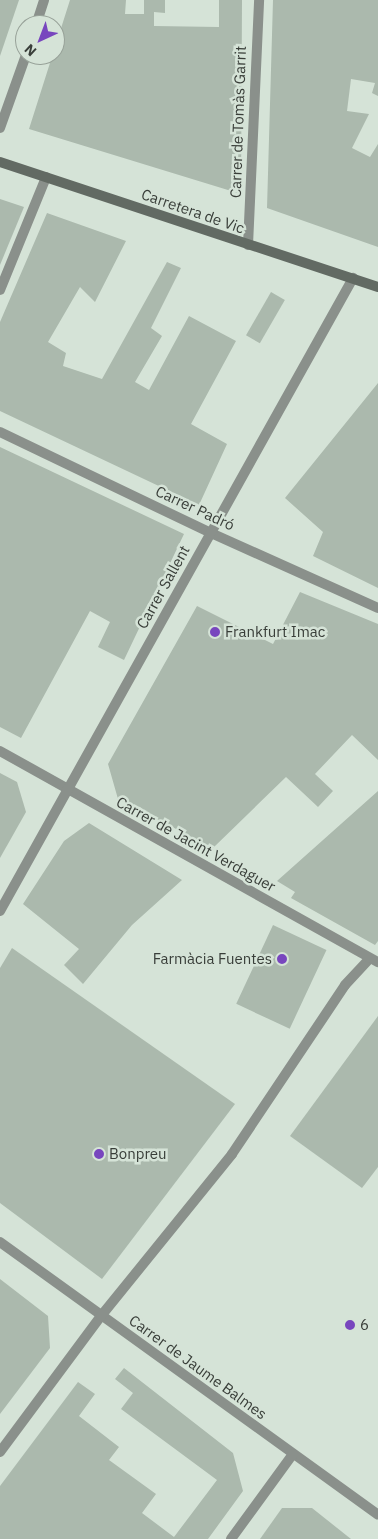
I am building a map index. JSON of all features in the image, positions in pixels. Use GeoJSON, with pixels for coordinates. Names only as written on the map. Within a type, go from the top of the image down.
{"type":"FeatureCollection","features":[{"type":"Feature","properties":{"kind":"main road","name":"Carretera de Vic"},"geometry":{"type":"LineString","coordinates":[[0,162],[248,245],[378,286]]}},
{"type":"Feature","properties":{"kind":"street"},"geometry":{"type":"LineString","coordinates":[[39,15],[44,0]]}},
{"type":"Feature","properties":{"kind":"street","name":"Carrer de Tomàs Garrit"},"geometry":{"type":"LineString","coordinates":[[248,245],[259,0]]}},
{"type":"Feature","properties":{"kind":"street"},"geometry":{"type":"LineString","coordinates":[[0,128],[22,65]]}},
{"type":"Feature","properties":{"kind":"street"},"geometry":{"type":"LineString","coordinates":[[0,290],[46,177]]}},
{"type":"Feature","properties":{"kind":"street","name":"Carrer Sallent"},"geometry":{"type":"LineString","coordinates":[[0,911],[353,278]]}},
{"type":"Feature","properties":{"kind":"street","name":"Carrer Padró"},"geometry":{"type":"LineString","coordinates":[[0,432],[211,533],[378,608]]}},
{"type":"Feature","properties":{"kind":"street","name":"Carrer de Jacint Verdaguer"},"geometry":{"type":"LineString","coordinates":[[0,751],[373,960]]}},
{"type":"Feature","properties":{"kind":"street"},"geometry":{"type":"LineString","coordinates":[[0,1452],[102,1316],[232,1154],[345,985],[373,960]]}},
{"type":"Feature","properties":{"kind":"street","name":"Carrer de Jaume Balmes"},"geometry":{"type":"LineString","coordinates":[[0,1242],[378,1515]]}},
{"type":"Feature","properties":{"kind":"street"},"geometry":{"type":"LineString","coordinates":[[232,1539],[293,1454]]}},
{"type":"Feature","properties":{"kind":"building"},"geometry":{"type":"Polygon","coordinates":[[[0,0],[19,0],[0,56],[0,0]]]}},
{"type":"Feature","properties":{"kind":"building"},"geometry":{"type":"Polygon","coordinates":[[[70,0],[126,0],[125,14],[144,14],[144,0],[165,0],[165,13],[154,12],[154,26],[219,27],[219,0],[242,0],[241,194],[29,129],[49,65],[65,65],[65,16],[70,0]]]}},
{"type":"Feature","properties":{"kind":"building"},"geometry":{"type":"Polygon","coordinates":[[[273,0],[378,0],[378,96],[372,93],[375,83],[351,79],[347,111],[369,114],[352,148],[370,157],[378,144],[378,247],[267,208],[273,0]]]}},
{"type":"Feature","properties":{"kind":"building"},"geometry":{"type":"Polygon","coordinates":[[[0,199],[24,207],[0,265],[0,199]]]}},
{"type":"Feature","properties":{"kind":"building"},"geometry":{"type":"Polygon","coordinates":[[[47,213],[126,241],[95,302],[80,287],[48,342],[66,353],[63,366],[102,379],[167,262],[181,268],[151,328],[162,336],[135,382],[149,390],[189,316],[236,341],[191,424],[227,444],[199,505],[0,411],[0,322],[47,213]]]}},
{"type":"Feature","properties":{"kind":"building"},"geometry":{"type":"Polygon","coordinates":[[[271,292],[285,300],[260,343],[246,335],[271,292]]]}},
{"type":"Feature","properties":{"kind":"building"},"geometry":{"type":"Polygon","coordinates":[[[378,383],[378,588],[313,556],[323,532],[285,498],[378,383]]]}},
{"type":"Feature","properties":{"kind":"building"},"geometry":{"type":"Polygon","coordinates":[[[0,447],[184,534],[124,660],[98,647],[110,622],[90,611],[21,738],[0,727],[0,447]]]}},
{"type":"Feature","properties":{"kind":"building"},"geometry":{"type":"Polygon","coordinates":[[[300,592],[378,624],[378,760],[352,735],[315,774],[333,791],[318,807],[286,777],[213,848],[118,799],[108,764],[197,606],[273,644],[300,592]]]}},
{"type":"Feature","properties":{"kind":"building"},"geometry":{"type":"Polygon","coordinates":[[[0,773],[17,782],[26,812],[0,858],[0,773]]]}},
{"type":"Feature","properties":{"kind":"building"},"geometry":{"type":"Polygon","coordinates":[[[378,791],[378,941],[375,945],[291,898],[295,892],[277,881],[378,791]]]}},
{"type":"Feature","properties":{"kind":"building"},"geometry":{"type":"Polygon","coordinates":[[[89,823],[182,880],[132,925],[83,984],[64,965],[79,949],[23,904],[64,841],[89,823]]]}},
{"type":"Feature","properties":{"kind":"building"},"geometry":{"type":"Polygon","coordinates":[[[273,925],[326,950],[290,1029],[236,1004],[273,925]]]}},
{"type":"Feature","properties":{"kind":"building","name":"Bonpreu"},"geometry":{"type":"Polygon","coordinates":[[[12,948],[235,1104],[102,1279],[0,1203],[0,968],[12,948]]]}},
{"type":"Feature","properties":{"kind":"building"},"geometry":{"type":"Polygon","coordinates":[[[378,1016],[378,1167],[362,1188],[290,1136],[378,1016]]]}},
{"type":"Feature","properties":{"kind":"building"},"geometry":{"type":"Polygon","coordinates":[[[0,1279],[48,1316],[50,1348],[0,1414],[0,1279]]]}},
{"type":"Feature","properties":{"kind":"building"},"geometry":{"type":"Polygon","coordinates":[[[124,1368],[233,1453],[243,1491],[208,1539],[0,1539],[0,1486],[78,1382],[95,1394],[79,1416],[119,1447],[109,1460],[156,1494],[142,1513],[174,1537],[217,1480],[121,1409],[133,1393],[115,1379],[124,1368]]]}},
{"type":"Feature","properties":{"kind":"building"},"geometry":{"type":"Polygon","coordinates":[[[282,1508],[312,1508],[351,1539],[260,1539],[282,1508]]]}},
{"type":"Feature","properties":{"kind":"place","name":"Frankfurt Imac"},"geometry":{"type":"Point","coordinates":[215,632]}},
{"type":"Feature","properties":{"kind":"place","name":"Farmàcia Fuentes"},"geometry":{"type":"Point","coordinates":[282,959]}},
{"type":"Feature","properties":{"kind":"place","name":"Bonpreu"},"geometry":{"type":"Point","coordinates":[99,1154]}},
{"type":"Feature","properties":{"kind":"place","name":"6"},"geometry":{"type":"Point","coordinates":[350,1325]}}]}
